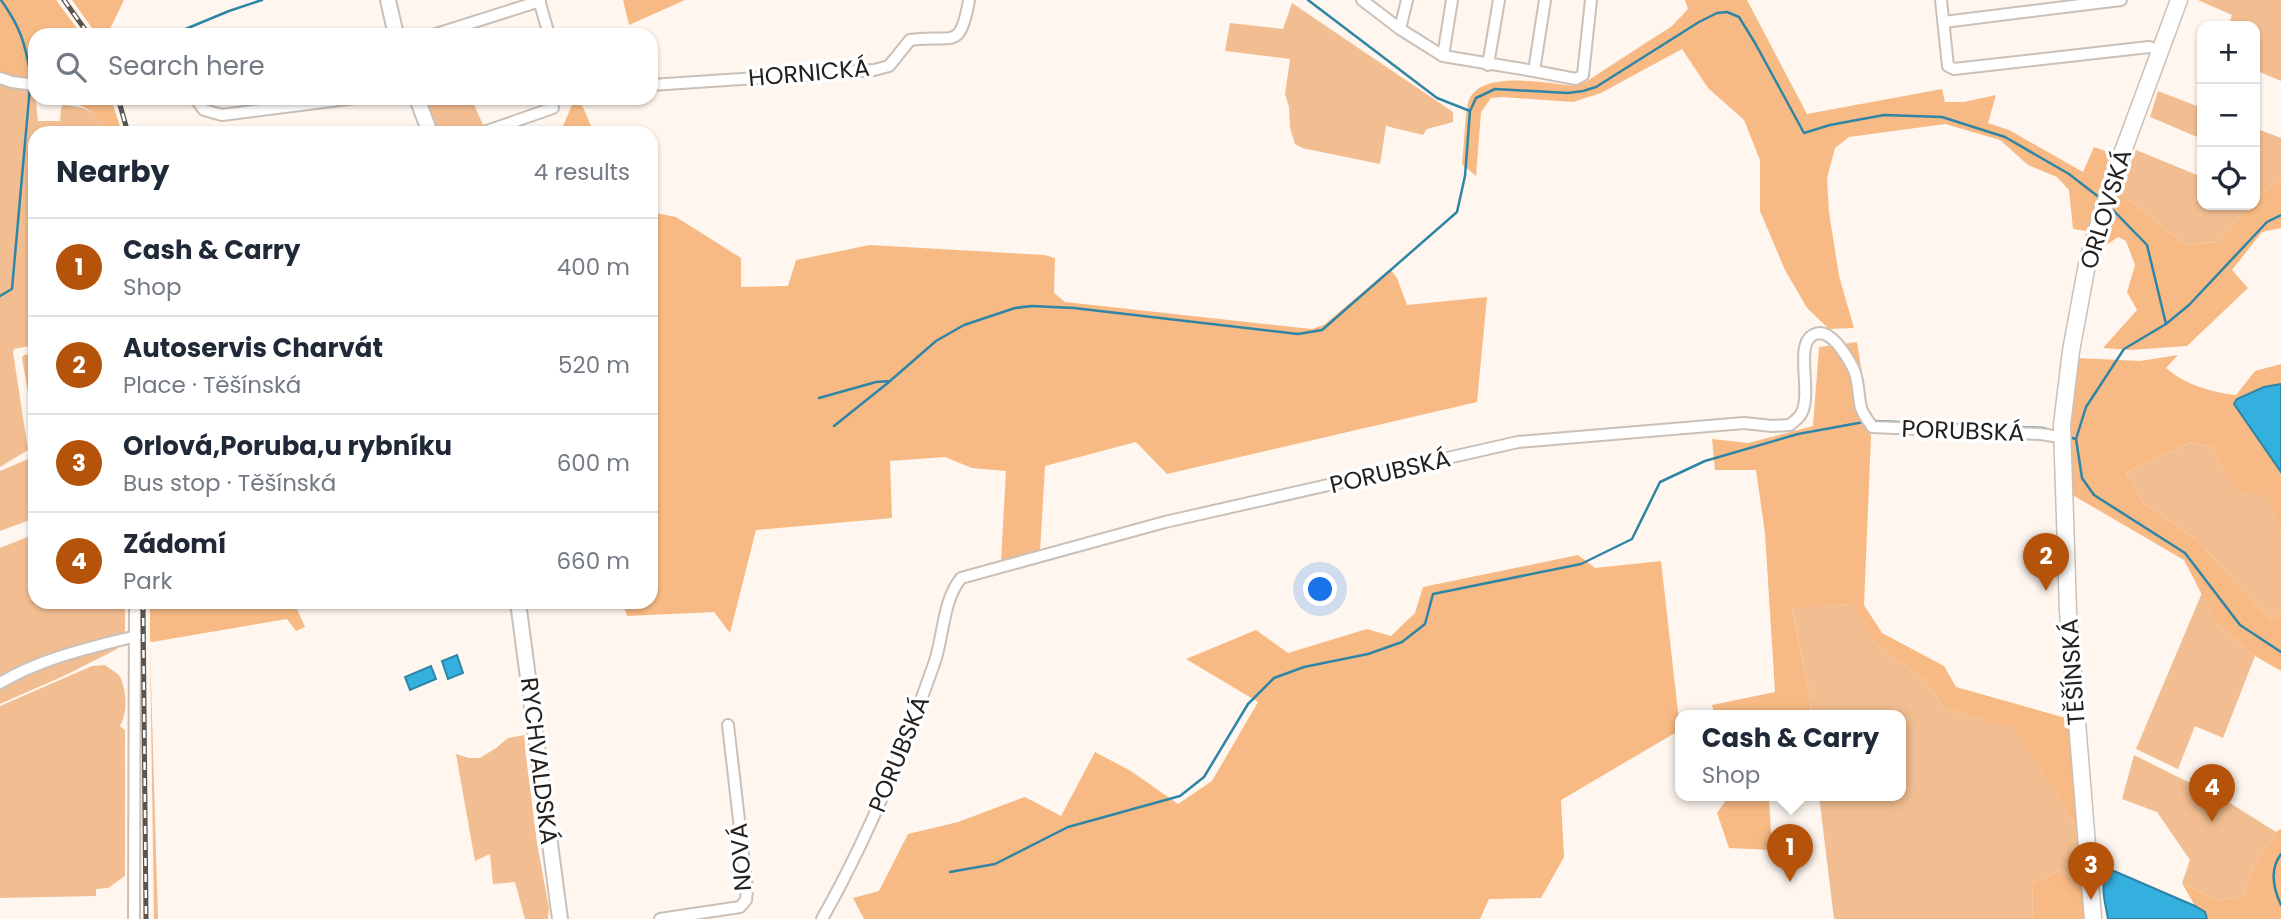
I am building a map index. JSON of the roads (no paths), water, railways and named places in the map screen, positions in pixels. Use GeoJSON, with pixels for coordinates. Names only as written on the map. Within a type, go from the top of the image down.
{"type":"FeatureCollection","features":[{"type":"Feature","properties":{"kind":"main road","name":"ORLOVSKÁ"},"geometry":{"type":"LineString","coordinates":[[2061,431],[2071,351],[2088,258],[2112,181],[2179,0]]}},
{"type":"Feature","properties":{"kind":"main road","name":"TĚŠÍNSKÁ"},"geometry":{"type":"LineString","coordinates":[[2061,431],[2068,611],[2093,919]]}},
{"type":"Feature","properties":{"kind":"street"},"geometry":{"type":"LineString","coordinates":[[388,0],[394,28]]}},
{"type":"Feature","properties":{"kind":"street","name":"HORNICKÁ"},"geometry":{"type":"LineString","coordinates":[[658,85],[874,70],[890,65],[910,40],[948,39],[957,36],[965,24],[970,0]]}},
{"type":"Feature","properties":{"kind":"street"},"geometry":{"type":"LineString","coordinates":[[1362,0],[1400,29],[1443,56],[1576,79],[1583,75],[1591,0]]}},
{"type":"Feature","properties":{"kind":"street"},"geometry":{"type":"LineString","coordinates":[[1400,29],[1408,0]]}},
{"type":"Feature","properties":{"kind":"street"},"geometry":{"type":"LineString","coordinates":[[1443,56],[1452,0]]}},
{"type":"Feature","properties":{"kind":"street"},"geometry":{"type":"LineString","coordinates":[[1488,65],[1499,0]]}},
{"type":"Feature","properties":{"kind":"street"},"geometry":{"type":"LineString","coordinates":[[1534,71],[1545,0]]}},
{"type":"Feature","properties":{"kind":"street"},"geometry":{"type":"LineString","coordinates":[[1941,0],[1948,66],[1954,69],[2149,47],[2161,50]]}},
{"type":"Feature","properties":{"kind":"street"},"geometry":{"type":"LineString","coordinates":[[1944,22],[2121,0]]}},
{"type":"Feature","properties":{"kind":"street"},"geometry":{"type":"LineString","coordinates":[[455,28],[540,1],[548,28]]}},
{"type":"Feature","properties":{"kind":"street"},"geometry":{"type":"LineString","coordinates":[[0,78],[28,84]]}},
{"type":"Feature","properties":{"kind":"street"},"geometry":{"type":"LineString","coordinates":[[200,105],[204,110],[222,115],[300,105]]}},
{"type":"Feature","properties":{"kind":"street"},"geometry":{"type":"LineString","coordinates":[[420,105],[427,126]]}},
{"type":"Feature","properties":{"kind":"street"},"geometry":{"type":"LineString","coordinates":[[501,126],[553,108]]}},
{"type":"Feature","properties":{"kind":"street","name":"PORUBSKÁ"},"geometry":{"type":"LineString","coordinates":[[822,919],[849,871],[879,807],[935,662],[952,589],[961,578],[1165,522],[1518,442],[1732,424],[1790,425],[1801,414],[1804,403],[1806,342],[1813,335],[1823,333],[1836,341],[1855,372],[1862,410],[1872,427],[2040,434],[2061,431]]}},
{"type":"Feature","properties":{"kind":"street"},"geometry":{"type":"LineString","coordinates":[[134,919],[135,609]]}},
{"type":"Feature","properties":{"kind":"street","name":"RYCHVALDSKÁ"},"geometry":{"type":"LineString","coordinates":[[519,609],[560,919]]}},
{"type":"Feature","properties":{"kind":"street"},"geometry":{"type":"LineString","coordinates":[[0,683],[24,669],[69,653],[136,636]]}},
{"type":"Feature","properties":{"kind":"street","name":"NOVÁ"},"geometry":{"type":"LineString","coordinates":[[660,919],[740,907],[746,900],[747,889],[728,725]]}},
{"type":"Feature","properties":{"kind":"water"},"geometry":{"type":"Polygon","coordinates":[[[2281,384],[2281,472],[2234,404],[2237,399],[2264,387],[2281,384]]]}},
{"type":"Feature","properties":{"kind":"water"},"geometry":{"type":"Polygon","coordinates":[[[457,655],[463,673],[448,679],[442,661],[457,655]]]}},
{"type":"Feature","properties":{"kind":"water"},"geometry":{"type":"Polygon","coordinates":[[[431,666],[436,679],[410,690],[405,677],[431,666]]]}},
{"type":"Feature","properties":{"kind":"water"},"geometry":{"type":"Polygon","coordinates":[[[2114,871],[2195,906],[2205,912],[2207,919],[2108,919],[2104,885],[2108,874],[2114,871]]]}},
{"type":"Feature","properties":{"kind":"waterway"},"geometry":{"type":"LineString","coordinates":[[1,0],[21,36],[28,60]]}},
{"type":"Feature","properties":{"kind":"waterway"},"geometry":{"type":"LineString","coordinates":[[188,28],[262,0]]}},
{"type":"Feature","properties":{"kind":"waterway"},"geometry":{"type":"LineString","coordinates":[[1308,0],[1437,98],[1470,111],[1476,98],[1495,89],[1568,93],[1596,87],[1699,22],[1717,13],[1727,12],[1739,17],[1804,133],[1884,115],[1942,117],[2005,137],[2069,174],[2100,198]]}},
{"type":"Feature","properties":{"kind":"waterway"},"geometry":{"type":"LineString","coordinates":[[0,296],[12,289],[28,105]]}},
{"type":"Feature","properties":{"kind":"waterway"},"geometry":{"type":"LineString","coordinates":[[819,398],[876,382],[890,381],[936,341],[964,325],[1015,308],[1074,308],[1298,334],[1322,330],[1457,212],[1465,176],[1470,111]]}},
{"type":"Feature","properties":{"kind":"waterway"},"geometry":{"type":"LineString","coordinates":[[2110,207],[2147,245],[2166,324]]}},
{"type":"Feature","properties":{"kind":"waterway"},"geometry":{"type":"LineString","coordinates":[[2281,215],[2267,222],[2189,305],[2166,324],[2124,349],[2086,407],[2076,439],[2082,478],[2094,495],[2185,553],[2240,625],[2281,652]]}},
{"type":"Feature","properties":{"kind":"waterway"},"geometry":{"type":"LineString","coordinates":[[834,426],[889,382]]}},
{"type":"Feature","properties":{"kind":"waterway"},"geometry":{"type":"LineString","coordinates":[[1874,421],[2049,430]]}},
{"type":"Feature","properties":{"kind":"waterway"},"geometry":{"type":"LineString","coordinates":[[950,872],[995,864],[1068,827],[1180,796],[1204,777],[1248,704],[1274,678],[1304,667],[1368,654],[1402,642],[1425,624],[1433,594],[1581,564],[1632,539],[1660,482],[1705,461],[1798,434],[1864,422]]}},
{"type":"Feature","properties":{"kind":"waterway"},"geometry":{"type":"LineString","coordinates":[[2068,437],[2076,439]]}},
{"type":"Feature","properties":{"kind":"waterway"},"geometry":{"type":"LineString","coordinates":[[2281,854],[2274,873],[2276,892],[2281,905]]}},
{"type":"Feature","properties":{"kind":"railway"},"geometry":{"type":"LineString","coordinates":[[64,0],[84,28]]}},
{"type":"Feature","properties":{"kind":"railway"},"geometry":{"type":"LineString","coordinates":[[120,105],[126,126]]}},
{"type":"Feature","properties":{"kind":"railway"},"geometry":{"type":"LineString","coordinates":[[143,609],[146,919]]}},
{"type":"Feature","properties":{"kind":"place","name":"Autoservis Charvát"},"geometry":{"type":"Point","coordinates":[2046,591]}},
{"type":"Feature","properties":{"kind":"place","name":"Zádomí"},"geometry":{"type":"Point","coordinates":[2212,822]}},
{"type":"Feature","properties":{"kind":"place","name":"Cash & Carry"},"geometry":{"type":"Point","coordinates":[1790,882]}},
{"type":"Feature","properties":{"kind":"place","name":"Orlová,Poruba,u rybníku"},"geometry":{"type":"Point","coordinates":[2091,900]}}]}
